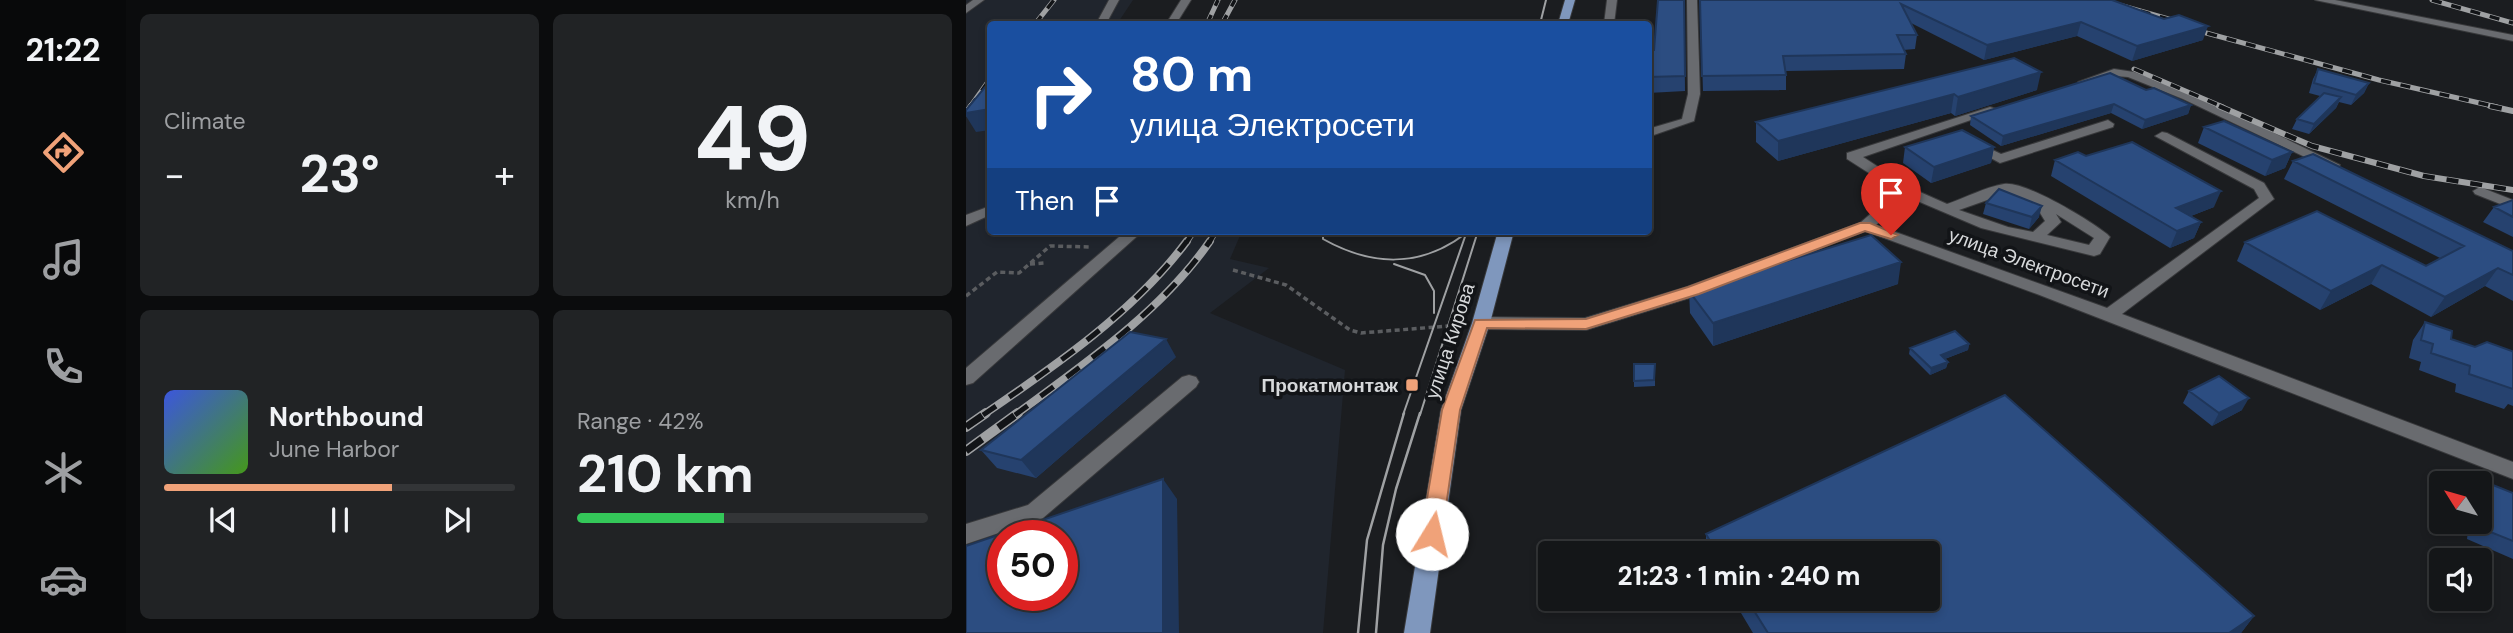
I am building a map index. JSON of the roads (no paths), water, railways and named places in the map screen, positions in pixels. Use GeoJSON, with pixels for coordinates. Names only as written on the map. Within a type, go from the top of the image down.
{"type":"FeatureCollection","features":[{"type":"Feature","properties":{"kind":"main road"},"geometry":{"type":"LineString","coordinates":[[1564,21],[1570,0]]}},
{"type":"Feature","properties":{"kind":"main road","name":"улица Кирова"},"geometry":{"type":"LineString","coordinates":[[1417,633],[1451,410],[1481,323],[1505,235]]}},
{"type":"Feature","properties":{"kind":"street"},"geometry":{"type":"LineString","coordinates":[[966,10],[979,0]]}},
{"type":"Feature","properties":{"kind":"street"},"geometry":{"type":"LineString","coordinates":[[1103,21],[1114,0]]}},
{"type":"Feature","properties":{"kind":"street"},"geometry":{"type":"LineString","coordinates":[[1173,21],[1186,0]]}},
{"type":"Feature","properties":{"kind":"street"},"geometry":{"type":"LineString","coordinates":[[1609,21],[1612,0]]}},
{"type":"Feature","properties":{"kind":"street"},"geometry":{"type":"LineString","coordinates":[[1652,132],[1688,121],[1694,94],[1692,0]]}},
{"type":"Feature","properties":{"kind":"street"},"geometry":{"type":"LineString","coordinates":[[2320,0],[2513,38]]}},
{"type":"Feature","properties":{"kind":"street"},"geometry":{"type":"LineString","coordinates":[[2074,85],[2114,72],[2130,74],[2187,96],[2352,175]]}},
{"type":"Feature","properties":{"kind":"street"},"geometry":{"type":"LineString","coordinates":[[1947,209],[2007,188],[2040,200],[2078,219],[2102,237],[2094,251],[2012,234],[1947,209],[1906,191],[1852,156],[2008,106]]}},
{"type":"Feature","properties":{"kind":"street"},"geometry":{"type":"LineString","coordinates":[[1942,127],[2000,159],[2108,124]]}},
{"type":"Feature","properties":{"kind":"street"},"geometry":{"type":"LineString","coordinates":[[2109,315],[2267,199],[2259,186],[2162,136]]}},
{"type":"Feature","properties":{"kind":"street"},"geometry":{"type":"LineString","coordinates":[[1481,323],[1586,324],[1693,291],[1865,226],[1906,191]]}},
{"type":"Feature","properties":{"kind":"street"},"geometry":{"type":"LineString","coordinates":[[2480,191],[2513,205]]}},
{"type":"Feature","properties":{"kind":"street"},"geometry":{"type":"LineString","coordinates":[[2036,237],[2053,222],[2040,200]]}},
{"type":"Feature","properties":{"kind":"street"},"geometry":{"type":"LineString","coordinates":[[966,221],[987,211]]}},
{"type":"Feature","properties":{"kind":"street","name":"улица Электросети"},"geometry":{"type":"LineString","coordinates":[[1865,226],[2109,315],[2513,471]]}},
{"type":"Feature","properties":{"kind":"street"},"geometry":{"type":"LineString","coordinates":[[966,377],[981,368],[1131,235]]}},
{"type":"Feature","properties":{"kind":"street"},"geometry":{"type":"LineString","coordinates":[[966,534],[1035,512],[1189,382]]}},
{"type":"Feature","properties":{"kind":"tram line"},"geometry":{"type":"LineString","coordinates":[[1541,21],[1546,0]]}},
{"type":"Feature","properties":{"kind":"tram line"},"geometry":{"type":"LineString","coordinates":[[1323,235],[1323,239],[1341,248],[1377,258],[1395,259],[1431,253],[1463,235]]}},
{"type":"Feature","properties":{"kind":"tram line"},"geometry":{"type":"LineString","coordinates":[[1403,415],[1466,235]]}},
{"type":"Feature","properties":{"kind":"tram line"},"geometry":{"type":"LineString","coordinates":[[1420,415],[1477,235]]}},
{"type":"Feature","properties":{"kind":"tram line"},"geometry":{"type":"LineString","coordinates":[[1394,264],[1425,275],[1434,291],[1434,313]]}},
{"type":"Feature","properties":{"kind":"tram line"},"geometry":{"type":"LineString","coordinates":[[1358,633],[1367,540],[1404,413]]}},
{"type":"Feature","properties":{"kind":"tram line"},"geometry":{"type":"LineString","coordinates":[[1376,633],[1383,545],[1396,489],[1420,413]]}},
{"type":"Feature","properties":{"kind":"railway"},"geometry":{"type":"LineString","coordinates":[[1037,21],[1054,0]]}},
{"type":"Feature","properties":{"kind":"railway"},"geometry":{"type":"LineString","coordinates":[[1208,21],[1218,0]]}},
{"type":"Feature","properties":{"kind":"railway"},"geometry":{"type":"LineString","coordinates":[[1224,21],[1235,0]]}},
{"type":"Feature","properties":{"kind":"railway"},"geometry":{"type":"LineString","coordinates":[[2102,0],[2186,24]]}},
{"type":"Feature","properties":{"kind":"railway"},"geometry":{"type":"LineString","coordinates":[[2432,0],[2513,23]]}},
{"type":"Feature","properties":{"kind":"railway"},"geometry":{"type":"LineString","coordinates":[[2188,28],[2379,80],[2497,107]]}},
{"type":"Feature","properties":{"kind":"railway"},"geometry":{"type":"LineString","coordinates":[[2134,69],[2223,107]]}},
{"type":"Feature","properties":{"kind":"railway"},"geometry":{"type":"LineString","coordinates":[[970,107],[987,83]]}},
{"type":"Feature","properties":{"kind":"railway"},"geometry":{"type":"LineString","coordinates":[[966,113],[971,106]]}},
{"type":"Feature","properties":{"kind":"railway"},"geometry":{"type":"LineString","coordinates":[[2219,106],[2312,146],[2424,176],[2513,190]]}},
{"type":"Feature","properties":{"kind":"railway"},"geometry":{"type":"LineString","coordinates":[[2490,106],[2513,111]]}},
{"type":"Feature","properties":{"kind":"railway"},"geometry":{"type":"LineString","coordinates":[[1186,243],[1191,235]]}},
{"type":"Feature","properties":{"kind":"railway"},"geometry":{"type":"LineString","coordinates":[[1209,243],[1214,235]]}},
{"type":"Feature","properties":{"kind":"railway"},"geometry":{"type":"LineString","coordinates":[[983,415],[1065,357],[1119,314],[1166,267],[1187,241]]}},
{"type":"Feature","properties":{"kind":"railway"},"geometry":{"type":"LineString","coordinates":[[1015,415],[1145,314],[1191,267],[1210,241]]}},
{"type":"Feature","properties":{"kind":"railway"},"geometry":{"type":"LineString","coordinates":[[966,427],[986,413]]}},
{"type":"Feature","properties":{"kind":"railway"},"geometry":{"type":"LineString","coordinates":[[966,451],[1018,413]]}},
{"type":"Feature","properties":{"kind":"place","name":"Прокатмонтаж"},"geometry":{"type":"Point","coordinates":[1412,385]}}]}
